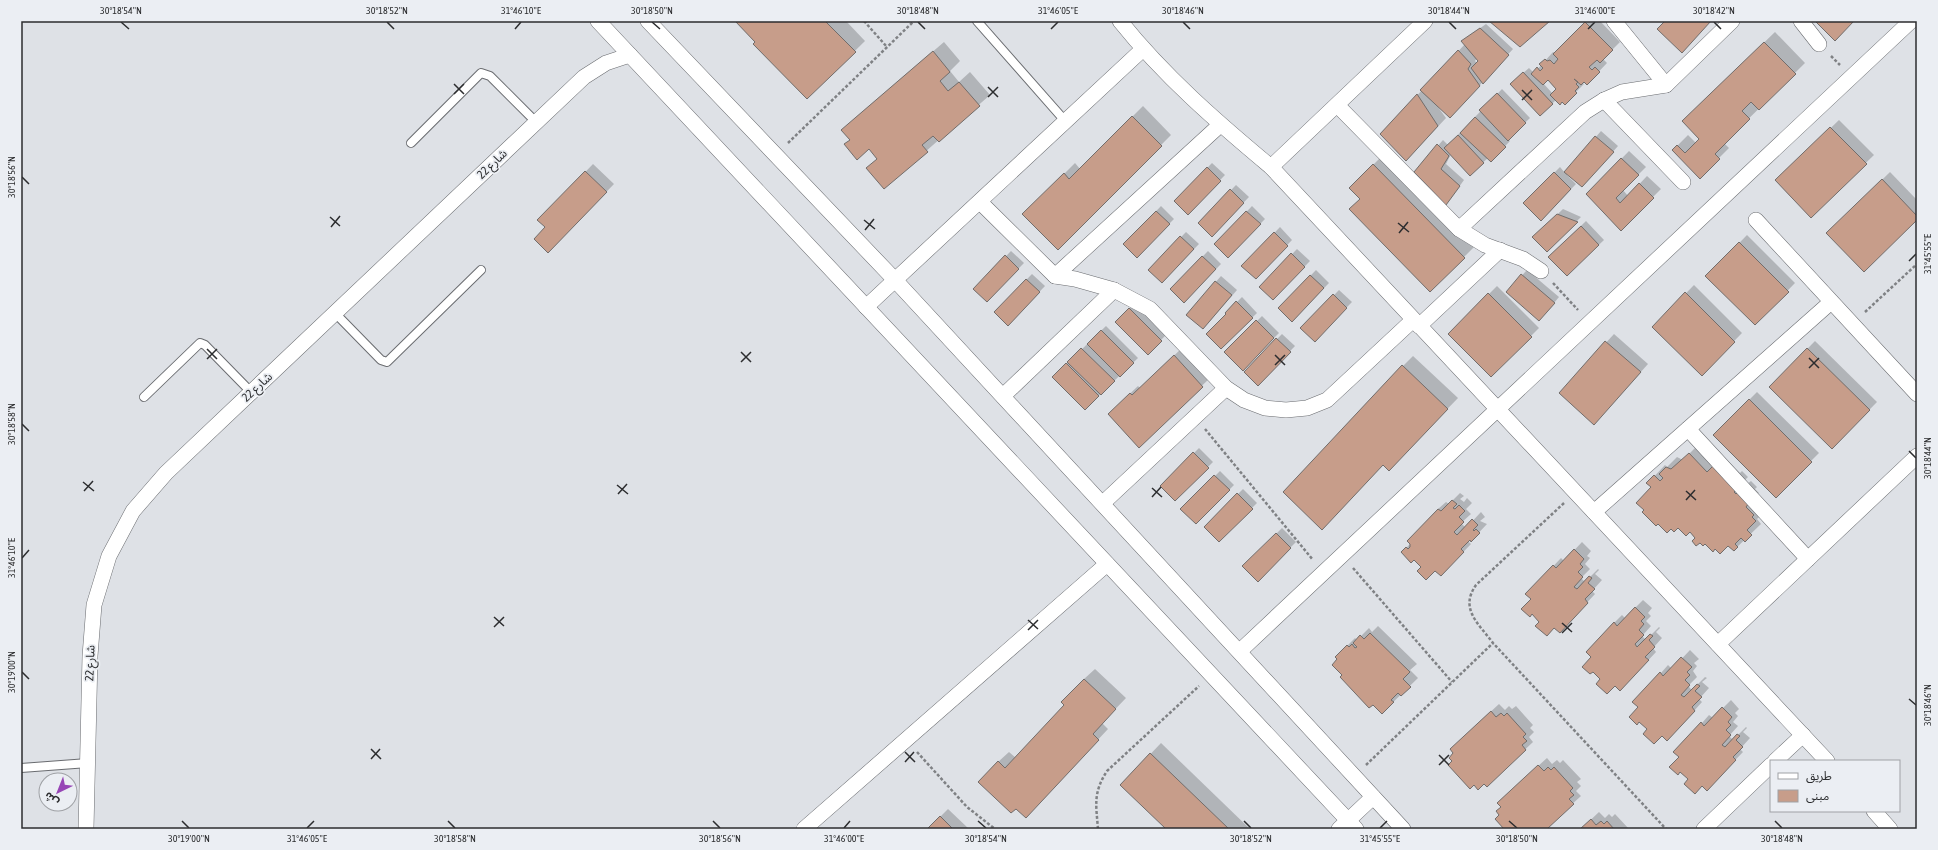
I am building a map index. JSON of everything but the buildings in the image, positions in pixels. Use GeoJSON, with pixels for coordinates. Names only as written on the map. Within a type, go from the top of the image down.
{"type":"FeatureCollection","features":[{"type":"Feature","properties":{"kind":"street"},"geometry":{"type":"LineString","coordinates":[[598,21],[1211,675],[1348,826],[1373,797]]}},
{"type":"Feature","properties":{"kind":"street"},"geometry":{"type":"LineString","coordinates":[[648,21],[895,280],[1240,651],[1403,829]]}},
{"type":"Feature","properties":{"kind":"street"},"geometry":{"type":"LineString","coordinates":[[1120,21],[1143,49],[1220,125],[1270,167],[1826,760]]}},
{"type":"Feature","properties":{"kind":"street"},"geometry":{"type":"LineString","coordinates":[[1270,167],[1425,21]]}},
{"type":"Feature","properties":{"kind":"street"},"geometry":{"type":"LineString","coordinates":[[1614,21],[1666,85]]}},
{"type":"Feature","properties":{"kind":"street"},"geometry":{"type":"LineString","coordinates":[[1459,229],[1585,112],[1604,100],[1622,92],[1666,85],[1732,21]]}},
{"type":"Feature","properties":{"kind":"street"},"geometry":{"type":"LineString","coordinates":[[1801,21],[1819,44]]}},
{"type":"Feature","properties":{"kind":"street"},"geometry":{"type":"LineString","coordinates":[[1240,651],[1911,21]]}},
{"type":"Feature","properties":{"kind":"street"},"geometry":{"type":"LineString","coordinates":[[866,307],[1143,49]]}},
{"type":"Feature","properties":{"kind":"street","name":"شارع 22"},"geometry":{"type":"LineString","coordinates":[[86,829],[90,656],[94,605],[109,556],[133,512],[162,479],[251,392],[584,77],[606,63],[630,55]]}},
{"type":"Feature","properties":{"kind":"street"},"geometry":{"type":"LineString","coordinates":[[1604,100],[1683,182]]}},
{"type":"Feature","properties":{"kind":"street"},"geometry":{"type":"LineString","coordinates":[[1337,105],[1459,229],[1486,245],[1532,264],[1541,271]]}},
{"type":"Feature","properties":{"kind":"street"},"geometry":{"type":"LineString","coordinates":[[1055,276],[1220,125]]}},
{"type":"Feature","properties":{"kind":"street"},"geometry":{"type":"LineString","coordinates":[[980,202],[1055,276],[1095,284],[1114,290],[1150,309],[1226,388],[1244,400],[1265,408],[1286,410],[1307,408],[1327,400],[1500,250]]}},
{"type":"Feature","properties":{"kind":"street"},"geometry":{"type":"LineString","coordinates":[[1756,220],[1917,394]]}},
{"type":"Feature","properties":{"kind":"street"},"geometry":{"type":"LineString","coordinates":[[1003,396],[1114,290]]}},
{"type":"Feature","properties":{"kind":"street"},"geometry":{"type":"LineString","coordinates":[[1594,512],[1832,302]]}},
{"type":"Feature","properties":{"kind":"street"},"geometry":{"type":"LineString","coordinates":[[1102,503],[1226,388]]}},
{"type":"Feature","properties":{"kind":"street"},"geometry":{"type":"LineString","coordinates":[[1688,429],[1808,559]]}},
{"type":"Feature","properties":{"kind":"street"},"geometry":{"type":"LineString","coordinates":[[1718,644],[1917,456]]}},
{"type":"Feature","properties":{"kind":"street"},"geometry":{"type":"LineString","coordinates":[[804,829],[1107,564]]}},
{"type":"Feature","properties":{"kind":"street"},"geometry":{"type":"LineString","coordinates":[[1776,760],[1803,735]]}},
{"type":"Feature","properties":{"kind":"street"},"geometry":{"type":"LineString","coordinates":[[1704,829],[1770,766]]}},
{"type":"Feature","properties":{"kind":"street"},"geometry":{"type":"LineString","coordinates":[[1875,812],[1890,829]]}},
{"type":"Feature","properties":{"kind":"lane"},"geometry":{"type":"LineString","coordinates":[[977,21],[1066,122]]}},
{"type":"Feature","properties":{"kind":"lane"},"geometry":{"type":"LineString","coordinates":[[411,143],[481,73],[490,76],[536,122]]}},
{"type":"Feature","properties":{"kind":"lane"},"geometry":{"type":"LineString","coordinates":[[334,313],[381,360],[387,362],[481,270]]}},
{"type":"Feature","properties":{"kind":"lane"},"geometry":{"type":"LineString","coordinates":[[144,396],[200,343],[205,345],[251,392]]}},
{"type":"Feature","properties":{"kind":"lane"},"geometry":{"type":"LineString","coordinates":[[21,768],[88,763]]}},
{"type":"Feature","properties":{"kind":"path"},"geometry":{"type":"LineString","coordinates":[[864,21],[888,47]]}},
{"type":"Feature","properties":{"kind":"path"},"geometry":{"type":"LineString","coordinates":[[776,155],[914,21]]}},
{"type":"Feature","properties":{"kind":"path"},"geometry":{"type":"LineString","coordinates":[[1819,44],[1851,77]]}},
{"type":"Feature","properties":{"kind":"path"},"geometry":{"type":"LineString","coordinates":[[1852,324],[1917,264]]}},
{"type":"Feature","properties":{"kind":"path"},"geometry":{"type":"LineString","coordinates":[[1541,271],[1590,322]]}},
{"type":"Feature","properties":{"kind":"path"},"geometry":{"type":"LineString","coordinates":[[1195,417],[1323,572]]}},
{"type":"Feature","properties":{"kind":"path"},"geometry":{"type":"LineString","coordinates":[[1575,492],[1476,585],[1471,592],[1469,601],[1470,610],[1493,643],[1666,829]]}},
{"type":"Feature","properties":{"kind":"path"},"geometry":{"type":"LineString","coordinates":[[1342,555],[1452,682]]}},
{"type":"Feature","properties":{"kind":"path"},"geometry":{"type":"LineString","coordinates":[[1354,777],[1493,643]]}},
{"type":"Feature","properties":{"kind":"path"},"geometry":{"type":"LineString","coordinates":[[1098,829],[1096,795],[1100,782],[1107,771],[1211,675]]}},
{"type":"Feature","properties":{"kind":"path"},"geometry":{"type":"LineString","coordinates":[[906,740],[967,807],[995,829]]}}]}
